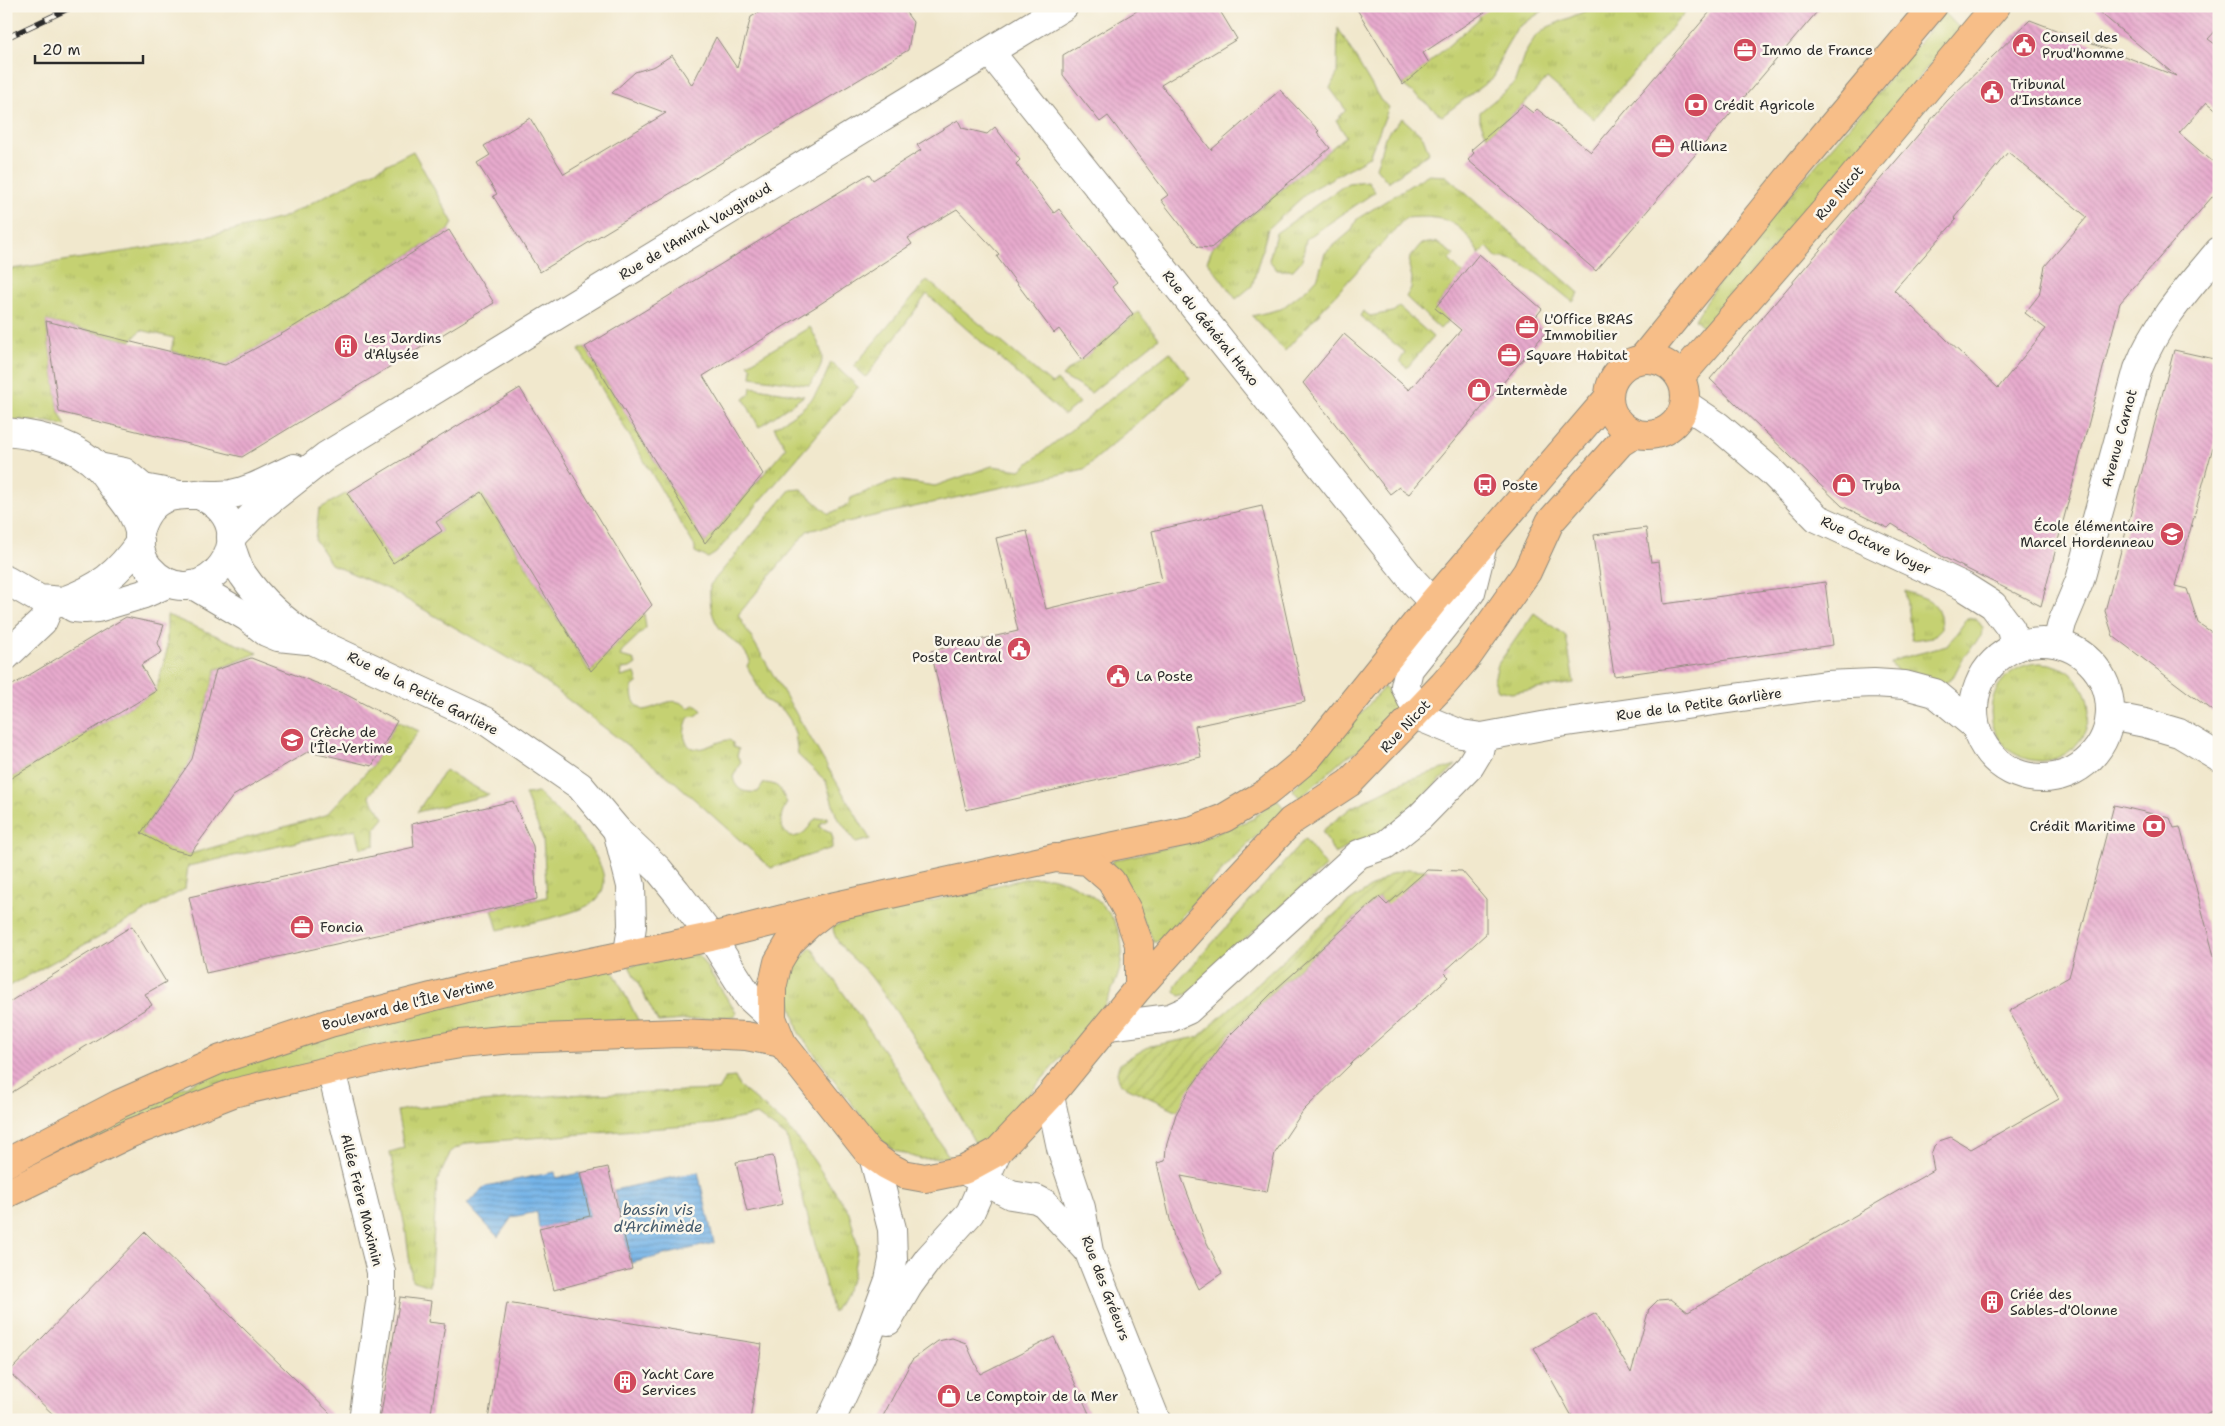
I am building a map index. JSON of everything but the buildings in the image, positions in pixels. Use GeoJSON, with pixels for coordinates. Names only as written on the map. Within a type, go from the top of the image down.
{"type":"FeatureCollection","features":[{"type":"Feature","properties":{"kind":"main road"},"geometry":{"type":"LineString","coordinates":[[1642,359],[1800,164],[1933,6]]}},
{"type":"Feature","properties":{"kind":"main road","name":"Rue Nicot"},"geometry":{"type":"LineString","coordinates":[[1682,390],[1828,207],[1996,6]]}},
{"type":"Feature","properties":{"kind":"main road"},"geometry":{"type":"LineString","coordinates":[[1642,359],[1651,359],[1668,365],[1682,390],[1676,422],[1659,434],[1646,436],[1634,434],[1618,423],[1609,407],[1608,398],[1614,376],[1622,368],[1642,359]]}},
{"type":"Feature","properties":{"kind":"main road"},"geometry":{"type":"LineString","coordinates":[[1055,858],[1193,830],[1224,818],[1266,794],[1307,759],[1433,602],[1608,398]]}},
{"type":"Feature","properties":{"kind":"main road","name":"Rue Nicot"},"geometry":{"type":"LineString","coordinates":[[772,1018],[782,1043],[873,1156],[886,1166],[904,1174],[925,1178],[974,1175],[1050,1096],[1139,987],[1218,898],[1291,822],[1349,783],[1416,715],[1468,656],[1527,572],[1550,522],[1620,443],[1634,434]]}},
{"type":"Feature","properties":{"kind":"main road"},"geometry":{"type":"LineString","coordinates":[[1055,858],[1088,861],[1111,881],[1127,910],[1139,944],[1139,987]]}},
{"type":"Feature","properties":{"kind":"main road","name":"Boulevard de l'Île Vertime"},"geometry":{"type":"LineString","coordinates":[[6,1163],[119,1104],[221,1059],[330,1023],[439,995],[628,952],[711,937],[831,907],[1055,858]]}},
{"type":"Feature","properties":{"kind":"main road"},"geometry":{"type":"LineString","coordinates":[[772,1018],[772,988],[778,962],[790,942],[831,907]]}},
{"type":"Feature","properties":{"kind":"main road"},"geometry":{"type":"LineString","coordinates":[[6,1194],[131,1132],[233,1093],[331,1070],[460,1044],[513,1039],[718,1034],[782,1043]]}},
{"type":"Feature","properties":{"kind":"street","name":"Rue de l'Amiral Vaugiraud"},"geometry":{"type":"LineString","coordinates":[[231,542],[260,508],[326,456],[1064,6]]}},
{"type":"Feature","properties":{"kind":"street","name":"Rue du Général Haxo"},"geometry":{"type":"LineString","coordinates":[[990,52],[1414,582],[1433,602]]}},
{"type":"Feature","properties":{"kind":"street","name":"Avenue Carnot"},"geometry":{"type":"LineString","coordinates":[[2057,644],[2062,623],[2080,580],[2138,369],[2145,350],[2166,314],[2219,251]]}},
{"type":"Feature","properties":{"kind":"street","name":"Rue Octave Voyer"},"geometry":{"type":"LineString","coordinates":[[1682,390],[1718,426],[1772,472],[1817,518],[1963,586],[1993,605],[2011,629],[2015,647]]}},
{"type":"Feature","properties":{"kind":"street"},"geometry":{"type":"LineString","coordinates":[[6,432],[38,436],[61,444],[82,454],[98,467],[136,516],[142,556],[148,567],[181,584]]}},
{"type":"Feature","properties":{"kind":"street","name":"Rue de l'Amiral Vaugiraud"},"geometry":{"type":"LineString","coordinates":[[185,494],[230,494],[250,489],[283,473],[326,456]]}},
{"type":"Feature","properties":{"kind":"street"},"geometry":{"type":"LineString","coordinates":[[6,580],[39,599],[57,602],[74,608],[97,608],[181,584],[207,580],[218,572],[226,560],[231,542],[230,528],[221,510],[206,498],[143,488],[124,472],[98,467]]}},
{"type":"Feature","properties":{"kind":"street"},"geometry":{"type":"LineString","coordinates":[[6,656],[43,621],[57,602],[93,589],[106,581],[119,569],[140,537],[152,508],[162,500],[185,494]]}},
{"type":"Feature","properties":{"kind":"street","name":"Rue de la Petite Garlière"},"geometry":{"type":"LineString","coordinates":[[231,542],[243,575],[264,602],[290,625],[314,641],[486,721],[580,786],[617,830],[658,869],[711,937],[750,997],[772,1018]]}},
{"type":"Feature","properties":{"kind":"street"},"geometry":{"type":"LineString","coordinates":[[1416,715],[1415,707],[1405,686],[1409,669],[1471,592],[1483,544]]}},
{"type":"Feature","properties":{"kind":"street","name":"Rue de la Petite Garlière"},"geometry":{"type":"LineString","coordinates":[[181,584],[247,617],[266,632],[278,637],[314,641]]}},
{"type":"Feature","properties":{"kind":"street"},"geometry":{"type":"LineString","coordinates":[[2035,642],[2057,644],[2082,655],[2092,664],[2106,688],[2110,716],[2102,743],[2089,760],[2071,773],[2042,779],[2014,773],[2000,765],[1980,741],[1973,712],[1978,686],[1992,663],[2015,647],[2035,642]]}},
{"type":"Feature","properties":{"kind":"street","name":"Rue de la Petite Garlière"},"geometry":{"type":"LineString","coordinates":[[1416,715],[1461,734],[1482,737],[1553,724],[1826,685],[1874,683],[1905,685],[1935,693],[1975,726]]}},
{"type":"Feature","properties":{"kind":"street"},"geometry":{"type":"LineString","coordinates":[[2110,716],[2145,723],[2179,733],[2219,756]]}},
{"type":"Feature","properties":{"kind":"street"},"geometry":{"type":"LineString","coordinates":[[1108,1026],[1170,1018],[1188,1010],[1359,854],[1385,844],[1420,816],[1470,766],[1478,751],[1482,737]]}},
{"type":"Feature","properties":{"kind":"street","name":"Rue de la Petite Garlière"},"geometry":{"type":"LineString","coordinates":[[617,830],[631,886],[632,926],[628,952]]}},
{"type":"Feature","properties":{"kind":"street","name":"Allée Frère Maximin"},"geometry":{"type":"LineString","coordinates":[[331,1070],[381,1272],[381,1296],[363,1420]]}},
{"type":"Feature","properties":{"kind":"street","name":"Rue des Gréeurs"},"geometry":{"type":"LineString","coordinates":[[1050,1096],[1061,1148],[1081,1208],[1090,1252],[1156,1420]]}},
{"type":"Feature","properties":{"kind":"street"},"geometry":{"type":"LineString","coordinates":[[831,1420],[861,1356],[889,1280],[893,1260],[892,1229],[873,1156]]}},
{"type":"Feature","properties":{"kind":"street"},"geometry":{"type":"LineString","coordinates":[[861,1356],[888,1322],[908,1286],[928,1258],[970,1213],[974,1175],[1011,1194],[1044,1203],[1090,1252]]}},
{"type":"Feature","properties":{"kind":"green space"},"geometry":{"type":"Polygon","coordinates":[[[1474,6],[1550,6],[1517,28],[1503,52],[1494,77],[1442,116],[1403,85],[1480,18],[1474,6]]]}},
{"type":"Feature","properties":{"kind":"green space"},"geometry":{"type":"Polygon","coordinates":[[[1597,6],[1690,6],[1594,119],[1547,78],[1523,105],[1487,136],[1480,121],[1480,112],[1514,84],[1524,55],[1535,37],[1548,27],[1597,6]]]}},
{"type":"Feature","properties":{"kind":"green space"},"geometry":{"type":"Polygon","coordinates":[[[1944,12],[1960,29],[1705,328],[1695,319],[1722,278],[1944,12]]]}},
{"type":"Feature","properties":{"kind":"green space"},"geometry":{"type":"Polygon","coordinates":[[[1338,28],[1381,101],[1389,107],[1369,157],[1308,192],[1268,229],[1252,286],[1236,299],[1207,261],[1213,247],[1346,136],[1336,120],[1346,110],[1330,88],[1337,74],[1338,28]]]}},
{"type":"Feature","properties":{"kind":"green space"},"geometry":{"type":"Polygon","coordinates":[[[1402,118],[1423,137],[1429,153],[1388,182],[1376,168],[1385,137],[1402,118]]]}},
{"type":"Feature","properties":{"kind":"green space"},"geometry":{"type":"Polygon","coordinates":[[[413,151],[453,223],[449,230],[329,304],[332,311],[282,334],[225,365],[171,351],[174,338],[141,330],[131,341],[46,321],[59,412],[66,426],[49,422],[6,420],[6,270],[185,242],[282,218],[413,151]]]}},
{"type":"Feature","properties":{"kind":"green space"},"geometry":{"type":"Polygon","coordinates":[[[1427,175],[1446,176],[1579,293],[1573,302],[1527,267],[1506,258],[1497,258],[1487,247],[1479,254],[1465,233],[1449,222],[1430,217],[1405,218],[1285,351],[1252,316],[1281,309],[1308,288],[1318,277],[1325,253],[1351,231],[1357,219],[1427,175]]]}},
{"type":"Feature","properties":{"kind":"green space"},"geometry":{"type":"Polygon","coordinates":[[[1368,181],[1375,192],[1306,239],[1302,260],[1293,270],[1277,270],[1269,260],[1276,233],[1348,183],[1368,181]]]}},
{"type":"Feature","properties":{"kind":"green space"},"geometry":{"type":"Polygon","coordinates":[[[1436,242],[1454,255],[1449,260],[1463,274],[1435,308],[1449,320],[1440,329],[1406,297],[1411,288],[1412,278],[1409,266],[1410,257],[1421,244],[1436,242]]]}},
{"type":"Feature","properties":{"kind":"green space"},"geometry":{"type":"Polygon","coordinates":[[[927,280],[1052,384],[1057,380],[1079,403],[1064,415],[927,294],[866,377],[854,366],[927,280]]]}},
{"type":"Feature","properties":{"kind":"green space"},"geometry":{"type":"Polygon","coordinates":[[[1399,307],[1433,337],[1407,368],[1400,361],[1405,352],[1360,316],[1363,311],[1370,316],[1393,312],[1399,307]]]}},
{"type":"Feature","properties":{"kind":"green space"},"geometry":{"type":"Polygon","coordinates":[[[1138,312],[1159,338],[1091,393],[1062,376],[1138,312]]]}},
{"type":"Feature","properties":{"kind":"green space"},"geometry":{"type":"Polygon","coordinates":[[[810,327],[821,350],[822,363],[809,385],[751,377],[752,368],[748,364],[810,327]]]}},
{"type":"Feature","properties":{"kind":"green space"},"geometry":{"type":"Polygon","coordinates":[[[585,347],[705,543],[786,448],[774,427],[795,414],[810,401],[821,385],[831,362],[858,387],[716,553],[708,558],[695,552],[695,547],[579,350],[585,347]]]}},
{"type":"Feature","properties":{"kind":"green space"},"geometry":{"type":"Polygon","coordinates":[[[1170,352],[1190,378],[1084,469],[807,531],[738,615],[870,839],[856,843],[836,815],[826,781],[798,755],[795,733],[790,720],[783,710],[765,700],[747,666],[750,660],[740,646],[722,631],[715,621],[710,597],[710,585],[790,490],[801,489],[829,514],[849,504],[851,498],[895,480],[935,486],[992,466],[1020,470],[1170,352]]]}},
{"type":"Feature","properties":{"kind":"green space"},"geometry":{"type":"Polygon","coordinates":[[[751,387],[804,396],[759,427],[744,399],[750,394],[751,387]]]}},
{"type":"Feature","properties":{"kind":"green space"},"geometry":{"type":"Polygon","coordinates":[[[478,487],[590,672],[644,613],[646,628],[623,650],[620,656],[633,659],[636,664],[630,668],[622,669],[621,677],[635,673],[638,682],[632,687],[632,691],[637,705],[643,710],[672,702],[677,702],[688,708],[696,704],[702,711],[696,716],[689,717],[687,721],[684,737],[688,745],[699,749],[730,740],[733,743],[733,747],[739,749],[737,756],[741,761],[733,777],[736,785],[742,790],[749,792],[758,792],[764,783],[777,786],[787,803],[782,812],[781,821],[783,829],[790,837],[802,834],[815,819],[827,817],[827,821],[822,822],[819,827],[831,832],[833,839],[832,848],[771,868],[675,782],[532,672],[390,590],[331,564],[315,540],[319,509],[347,493],[393,563],[442,531],[436,522],[476,497],[472,491],[478,487]]]}},
{"type":"Feature","properties":{"kind":"green space"},"geometry":{"type":"Polygon","coordinates":[[[1905,591],[1927,599],[1936,607],[1939,612],[1941,629],[1933,637],[1912,640],[1905,591]]]}},
{"type":"Feature","properties":{"kind":"green space"},"geometry":{"type":"Polygon","coordinates":[[[1534,613],[1566,636],[1574,683],[1511,693],[1498,690],[1494,680],[1498,664],[1534,613]]]}},
{"type":"Feature","properties":{"kind":"green space"},"geometry":{"type":"Polygon","coordinates":[[[167,615],[258,653],[216,670],[192,759],[141,833],[190,854],[326,815],[372,766],[397,721],[419,731],[369,796],[384,818],[375,829],[375,845],[361,848],[356,829],[188,866],[185,889],[6,988],[6,781],[156,691],[167,650],[167,615]]]}},
{"type":"Feature","properties":{"kind":"green space"},"geometry":{"type":"Polygon","coordinates":[[[1976,618],[1983,628],[1981,636],[1963,658],[1952,679],[1941,685],[1897,672],[1891,663],[1898,659],[1947,646],[1967,619],[1976,618]]]}},
{"type":"Feature","properties":{"kind":"green space"},"geometry":{"type":"Polygon","coordinates":[[[2040,663],[2059,667],[2074,678],[2085,693],[2089,712],[2085,731],[2074,746],[2059,757],[2040,761],[2021,757],[2006,746],[1995,731],[1991,712],[1995,693],[2006,678],[2021,667],[2040,663]]]}},
{"type":"Feature","properties":{"kind":"green space"},"geometry":{"type":"Polygon","coordinates":[[[1384,687],[1389,693],[1404,728],[1346,757],[1300,798],[1293,790],[1384,687]]]}},
{"type":"Feature","properties":{"kind":"green space"},"geometry":{"type":"Polygon","coordinates":[[[1456,765],[1381,836],[1354,842],[1335,854],[1322,831],[1352,807],[1407,780],[1456,765]]]}},
{"type":"Feature","properties":{"kind":"green space"},"geometry":{"type":"Polygon","coordinates":[[[445,770],[489,795],[417,812],[445,770]]]}},
{"type":"Feature","properties":{"kind":"green space"},"geometry":{"type":"Polygon","coordinates":[[[538,793],[586,842],[597,858],[603,873],[603,887],[596,900],[578,910],[498,930],[492,909],[547,897],[543,839],[525,794],[538,793]]]}},
{"type":"Feature","properties":{"kind":"green space"},"geometry":{"type":"Polygon","coordinates":[[[1277,799],[1285,810],[1236,856],[1161,940],[1154,942],[1123,879],[1111,862],[1202,839],[1252,819],[1277,799]]]}},
{"type":"Feature","properties":{"kind":"green space"},"geometry":{"type":"Polygon","coordinates":[[[1305,839],[1326,866],[1201,979],[1188,994],[1180,996],[1175,991],[1176,984],[1305,839]]]}},
{"type":"Feature","properties":{"kind":"green space"},"geometry":{"type":"Polygon","coordinates":[[[1406,869],[1427,870],[1400,894],[1399,920],[1379,897],[1296,971],[1243,1022],[1197,1080],[1178,1111],[1120,1084],[1117,1073],[1119,1065],[1125,1060],[1150,1046],[1198,1037],[1346,904],[1391,874],[1406,869]]]}},
{"type":"Feature","properties":{"kind":"green space"},"geometry":{"type":"Polygon","coordinates":[[[1050,877],[1064,881],[1089,894],[1110,914],[1117,926],[1121,940],[1122,955],[1120,969],[1104,1006],[989,1142],[976,1145],[914,1039],[872,978],[843,948],[838,941],[833,927],[846,921],[1028,878],[1050,877]]]}},
{"type":"Feature","properties":{"kind":"green space"},"geometry":{"type":"Polygon","coordinates":[[[811,947],[896,1068],[949,1157],[921,1159],[896,1151],[876,1136],[799,1033],[786,986],[791,971],[811,947]]]}},
{"type":"Feature","properties":{"kind":"green space"},"geometry":{"type":"Polygon","coordinates":[[[698,954],[736,1012],[735,1016],[658,1022],[629,966],[698,954]]]}},
{"type":"Feature","properties":{"kind":"green space"},"geometry":{"type":"Polygon","coordinates":[[[611,967],[641,1026],[425,1041],[6,1184],[6,1170],[225,1068],[366,1024],[611,967]]]}},
{"type":"Feature","properties":{"kind":"green space"},"geometry":{"type":"Polygon","coordinates":[[[735,1077],[739,1086],[786,1125],[812,1158],[849,1212],[858,1247],[852,1279],[833,1313],[787,1137],[757,1115],[713,1124],[467,1143],[451,1151],[437,1182],[430,1286],[412,1280],[406,1232],[390,1152],[404,1148],[397,1111],[561,1095],[718,1090],[725,1078],[735,1077]]]}},
{"type":"Feature","properties":{"kind":"water"},"geometry":{"type":"Polygon","coordinates":[[[555,1172],[556,1178],[580,1173],[590,1216],[539,1228],[537,1212],[512,1217],[498,1237],[467,1204],[486,1186],[555,1172]]]}},
{"type":"Feature","properties":{"kind":"water","name":"bassin vis d'Archimède"},"geometry":{"type":"Polygon","coordinates":[[[698,1172],[714,1243],[631,1263],[614,1190],[698,1172]]]}},
{"type":"Feature","properties":{"kind":"railway"},"geometry":{"type":"LineString","coordinates":[[6,38],[74,6]]}},
{"type":"Feature","properties":{"kind":"place","name":"Conseil des Prud'homme"},"geometry":{"type":"Point","coordinates":[2024,45]}},
{"type":"Feature","properties":{"kind":"place","name":"Immo de France"},"geometry":{"type":"Point","coordinates":[1745,50]}},
{"type":"Feature","properties":{"kind":"place","name":"Tribunal d'Instance"},"geometry":{"type":"Point","coordinates":[1992,92]}},
{"type":"Feature","properties":{"kind":"place","name":"Crédit Agricole"},"geometry":{"type":"Point","coordinates":[1696,105]}},
{"type":"Feature","properties":{"kind":"place","name":"Allianz"},"geometry":{"type":"Point","coordinates":[1663,146]}},
{"type":"Feature","properties":{"kind":"place","name":"L'Office BRAS Immobilier"},"geometry":{"type":"Point","coordinates":[1527,327]}},
{"type":"Feature","properties":{"kind":"place","name":"Les Jardins d'Alysée"},"geometry":{"type":"Point","coordinates":[346,346]}},
{"type":"Feature","properties":{"kind":"place","name":"Square Habitat"},"geometry":{"type":"Point","coordinates":[1509,355]}},
{"type":"Feature","properties":{"kind":"place","name":"Intermède"},"geometry":{"type":"Point","coordinates":[1479,390]}},
{"type":"Feature","properties":{"kind":"place","name":"Poste"},"geometry":{"type":"Point","coordinates":[1485,485]}},
{"type":"Feature","properties":{"kind":"place","name":"Tryba"},"geometry":{"type":"Point","coordinates":[1844,485]}},
{"type":"Feature","properties":{"kind":"place","name":"École élémentaire Marcel Hordenneau"},"geometry":{"type":"Point","coordinates":[2172,534]}},
{"type":"Feature","properties":{"kind":"place","name":"Bureau de Poste Central"},"geometry":{"type":"Point","coordinates":[1019,649]}},
{"type":"Feature","properties":{"kind":"place","name":"La Poste"},"geometry":{"type":"Point","coordinates":[1118,676]}},
{"type":"Feature","properties":{"kind":"place","name":"Crèche de l'Île-Vertime"},"geometry":{"type":"Point","coordinates":[292,740]}},
{"type":"Feature","properties":{"kind":"place","name":"Crédit Maritime"},"geometry":{"type":"Point","coordinates":[2154,826]}},
{"type":"Feature","properties":{"kind":"place","name":"Foncia"},"geometry":{"type":"Point","coordinates":[302,927]}},
{"type":"Feature","properties":{"kind":"place","name":"Criée des Sables-d'Olonne"},"geometry":{"type":"Point","coordinates":[1992,1302]}},
{"type":"Feature","properties":{"kind":"place","name":"Yacht Care Services"},"geometry":{"type":"Point","coordinates":[625,1382]}},
{"type":"Feature","properties":{"kind":"place","name":"Le Comptoir de la Mer"},"geometry":{"type":"Point","coordinates":[949,1396]}}]}
